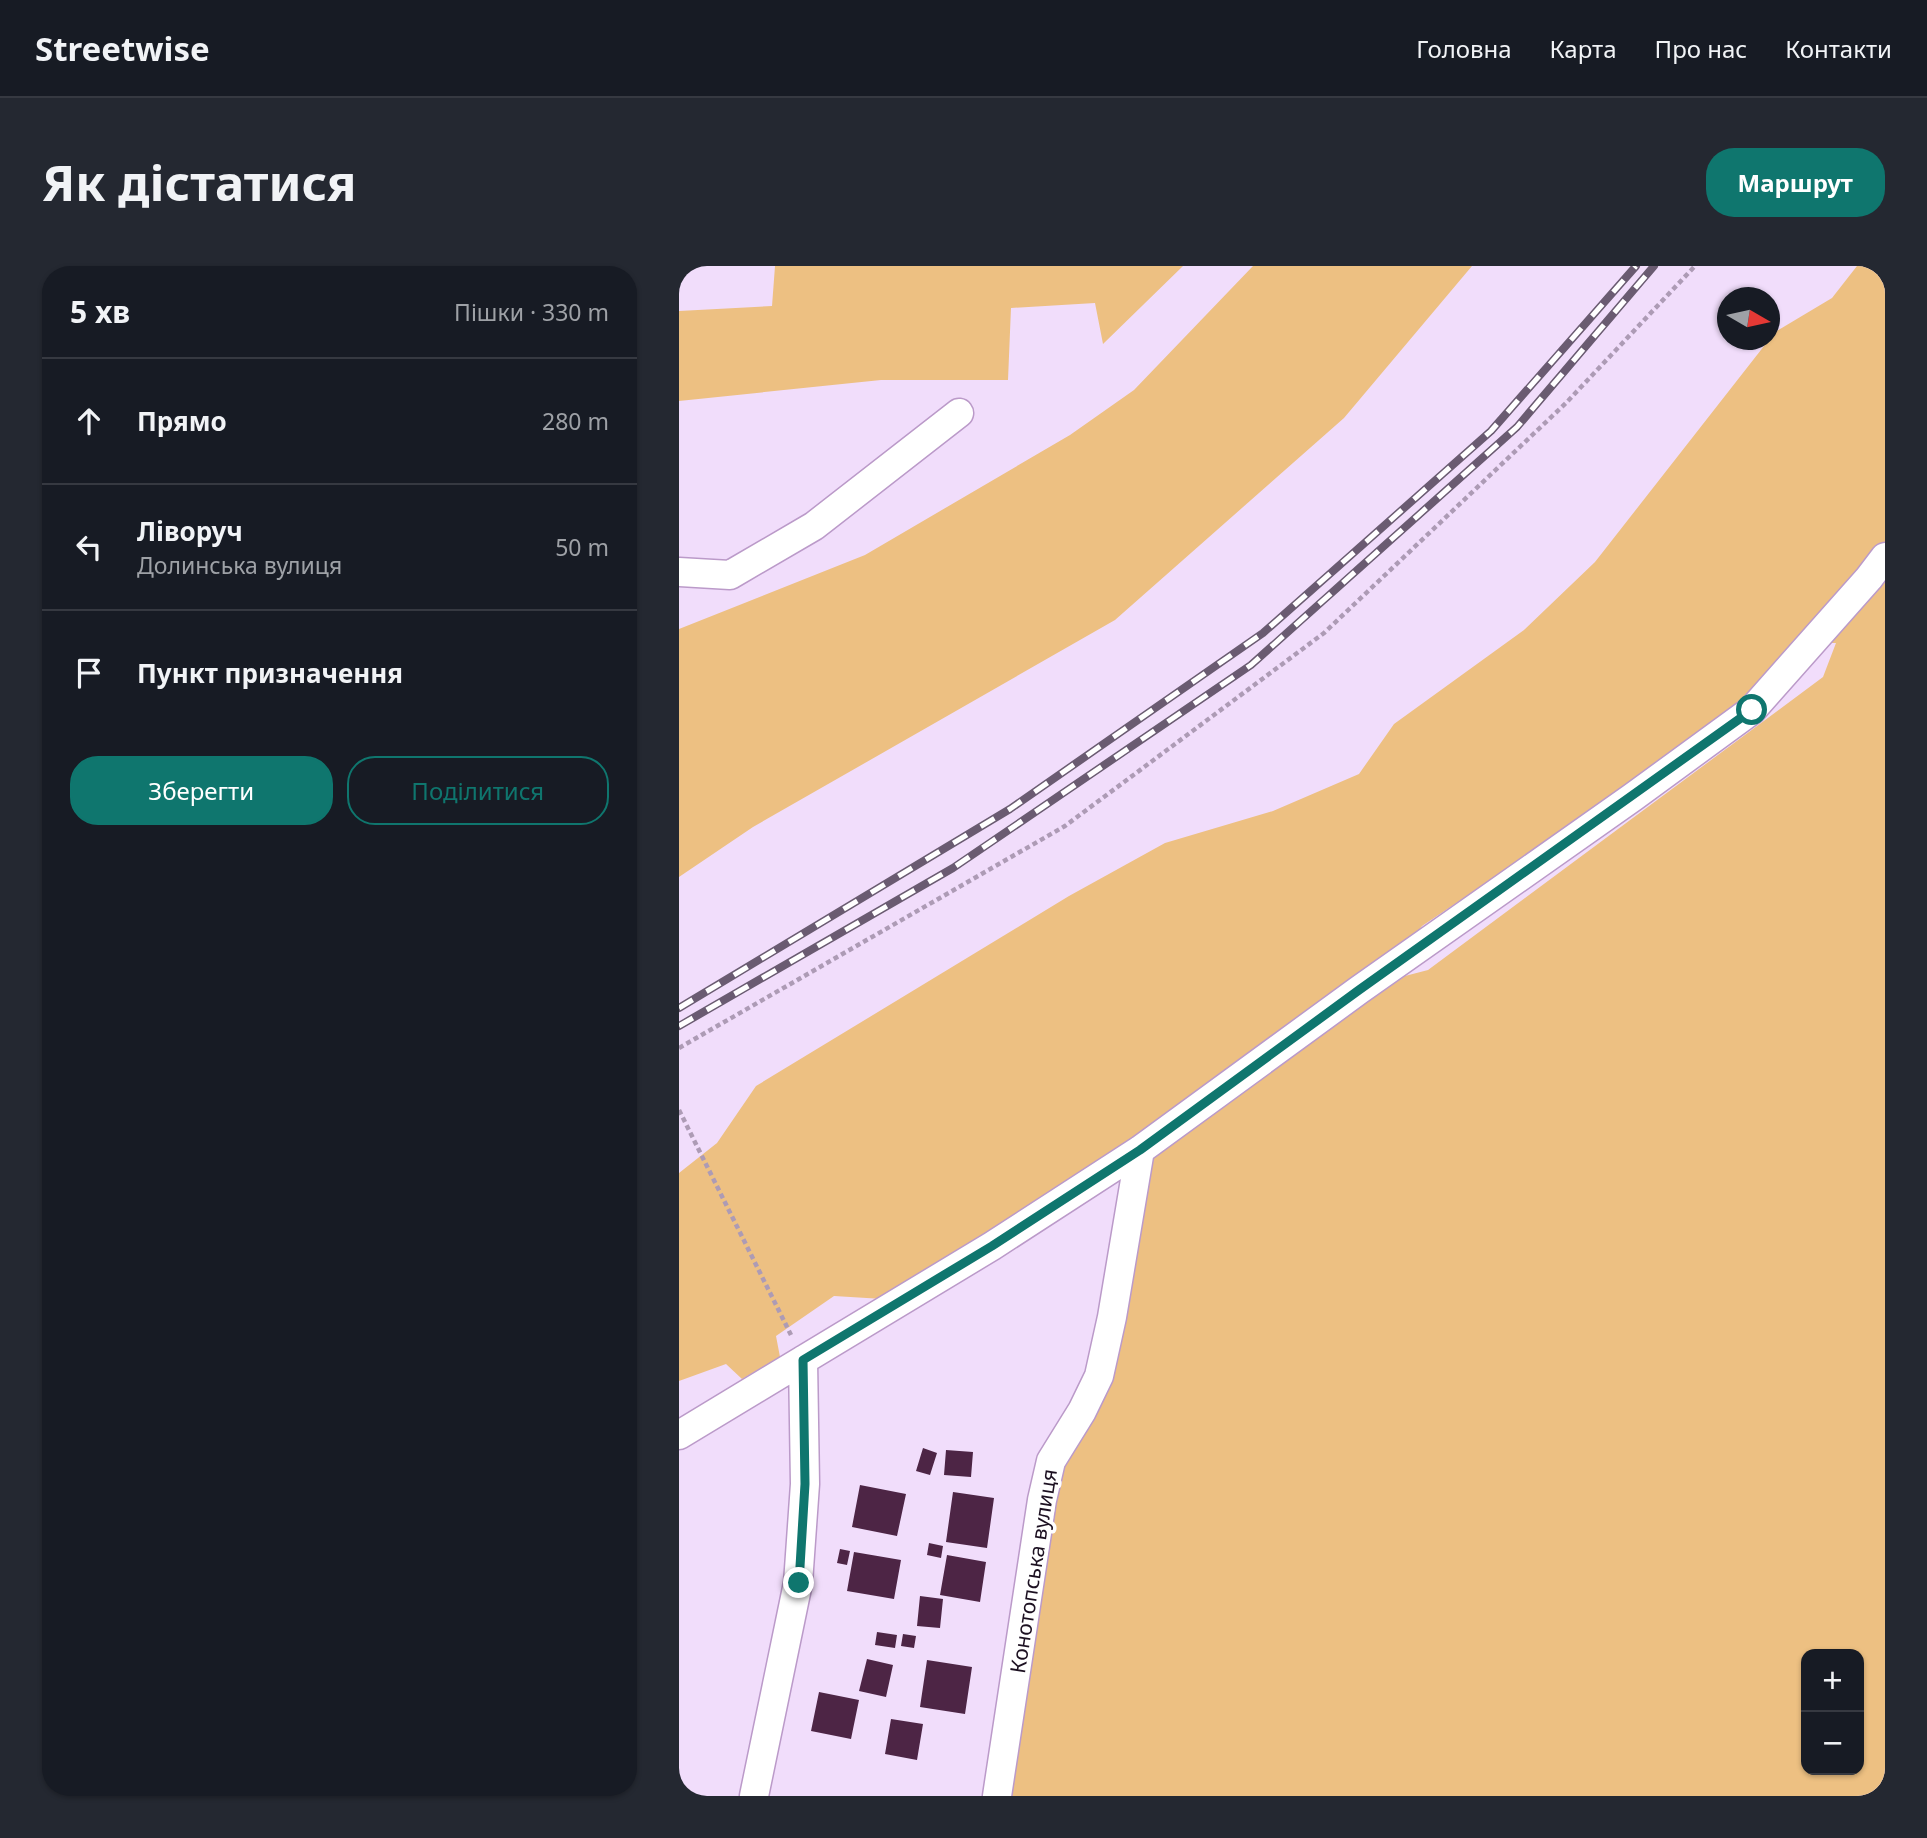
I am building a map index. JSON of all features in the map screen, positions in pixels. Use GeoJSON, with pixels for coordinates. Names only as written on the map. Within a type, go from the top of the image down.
{"type":"FeatureCollection","features":[{"type":"Feature","properties":{"kind":"street"},"geometry":{"type":"LineString","coordinates":[[679,572],[730,575],[814,526],[959,413]]}},
{"type":"Feature","properties":{"kind":"street"},"geometry":{"type":"LineString","coordinates":[[679,1435],[992,1246],[1140,1150],[1752,710],[1869,578],[1885,556]]}},
{"type":"Feature","properties":{"kind":"street","name":"Конотопська вулиця"},"geometry":{"type":"LineString","coordinates":[[997,1796],[1048,1474],[1051,1461],[1082,1411],[1099,1376],[1112,1317],[1140,1150]]}},
{"type":"Feature","properties":{"kind":"street"},"geometry":{"type":"LineString","coordinates":[[754,1796],[799,1583],[805,1484],[803,1360]]}},
{"type":"Feature","properties":{"kind":"path"},"geometry":{"type":"LineString","coordinates":[[679,1048],[1065,826],[1324,633],[1566,403],[1695,266]]}},
{"type":"Feature","properties":{"kind":"path"},"geometry":{"type":"LineString","coordinates":[[679,1110],[803,1360]]}},
{"type":"Feature","properties":{"kind":"shaded area"},"geometry":{"type":"Polygon","coordinates":[[[775,266],[1183,266],[1103,344],[1095,303],[1011,308],[1008,380],[881,380],[679,401],[679,311],[772,306],[775,266]]]}},
{"type":"Feature","properties":{"kind":"shaded area"},"geometry":{"type":"Polygon","coordinates":[[[1253,266],[1472,266],[1344,418],[1115,620],[753,827],[679,877],[679,629],[865,555],[1070,435],[1134,390],[1253,266]]]}},
{"type":"Feature","properties":{"kind":"shaded area"},"geometry":{"type":"Polygon","coordinates":[[[1857,266],[1885,266],[1885,1796],[1010,1796],[1057,1473],[1149,1154],[1405,976],[1428,970],[1823,677],[1836,643],[1799,643],[1745,709],[1422,926],[1398,958],[1126,1148],[883,1299],[834,1296],[776,1336],[780,1357],[742,1379],[726,1364],[679,1381],[679,1173],[717,1143],[756,1086],[1069,896],[1165,843],[1273,811],[1359,774],[1394,724],[1524,630],[1595,562],[1761,350],[1780,350],[1780,329],[1832,298],[1857,266]]]}},
{"type":"Feature","properties":{"kind":"building"},"geometry":{"type":"Polygon","coordinates":[[[923,1448],[937,1453],[930,1475],[916,1471],[923,1448]]]}},
{"type":"Feature","properties":{"kind":"building"},"geometry":{"type":"Polygon","coordinates":[[[946,1450],[973,1452],[971,1477],[944,1475],[946,1450]]]}},
{"type":"Feature","properties":{"kind":"building"},"geometry":{"type":"Polygon","coordinates":[[[860,1485],[906,1494],[897,1536],[852,1527],[860,1485]]]}},
{"type":"Feature","properties":{"kind":"building"},"geometry":{"type":"Polygon","coordinates":[[[953,1492],[994,1498],[987,1548],[946,1542],[953,1492]]]}},
{"type":"Feature","properties":{"kind":"building"},"geometry":{"type":"Polygon","coordinates":[[[929,1543],[943,1546],[941,1558],[927,1555],[929,1543]]]}},
{"type":"Feature","properties":{"kind":"building"},"geometry":{"type":"Polygon","coordinates":[[[840,1549],[850,1551],[847,1565],[837,1563],[840,1549]]]}},
{"type":"Feature","properties":{"kind":"building"},"geometry":{"type":"Polygon","coordinates":[[[854,1552],[901,1560],[894,1599],[847,1591],[854,1552]]]}},
{"type":"Feature","properties":{"kind":"building"},"geometry":{"type":"Polygon","coordinates":[[[947,1555],[986,1562],[980,1602],[940,1595],[947,1555]]]}},
{"type":"Feature","properties":{"kind":"building"},"geometry":{"type":"Polygon","coordinates":[[[920,1596],[943,1599],[940,1628],[917,1626],[920,1596]]]}},
{"type":"Feature","properties":{"kind":"building"},"geometry":{"type":"Polygon","coordinates":[[[877,1632],[897,1635],[895,1648],[875,1645],[877,1632]]]}},
{"type":"Feature","properties":{"kind":"building"},"geometry":{"type":"Polygon","coordinates":[[[903,1634],[916,1636],[914,1648],[901,1646],[903,1634]]]}},
{"type":"Feature","properties":{"kind":"building"},"geometry":{"type":"Polygon","coordinates":[[[867,1659],[893,1665],[886,1697],[859,1691],[867,1659]]]}},
{"type":"Feature","properties":{"kind":"building"},"geometry":{"type":"Polygon","coordinates":[[[927,1660],[972,1667],[965,1714],[920,1707],[927,1660]]]}},
{"type":"Feature","properties":{"kind":"building"},"geometry":{"type":"Polygon","coordinates":[[[819,1692],[859,1700],[851,1739],[811,1731],[819,1692]]]}},
{"type":"Feature","properties":{"kind":"building"},"geometry":{"type":"Polygon","coordinates":[[[891,1719],[923,1724],[917,1760],[885,1754],[891,1719]]]}},
{"type":"Feature","properties":{"kind":"railway"},"geometry":{"type":"LineString","coordinates":[[679,1008],[1010,809],[1263,633],[1491,431],[1636,266]]}},
{"type":"Feature","properties":{"kind":"railway"},"geometry":{"type":"LineString","coordinates":[[679,1026],[953,868],[1251,665],[1517,427],[1654,266]]}},
{"type":"Feature","properties":{"kind":"route"},"geometry":{"type":"LineString","coordinates":[[799,1583],[805,1484],[803,1360],[992,1246],[1140,1150],[1752,710]]}}]}
